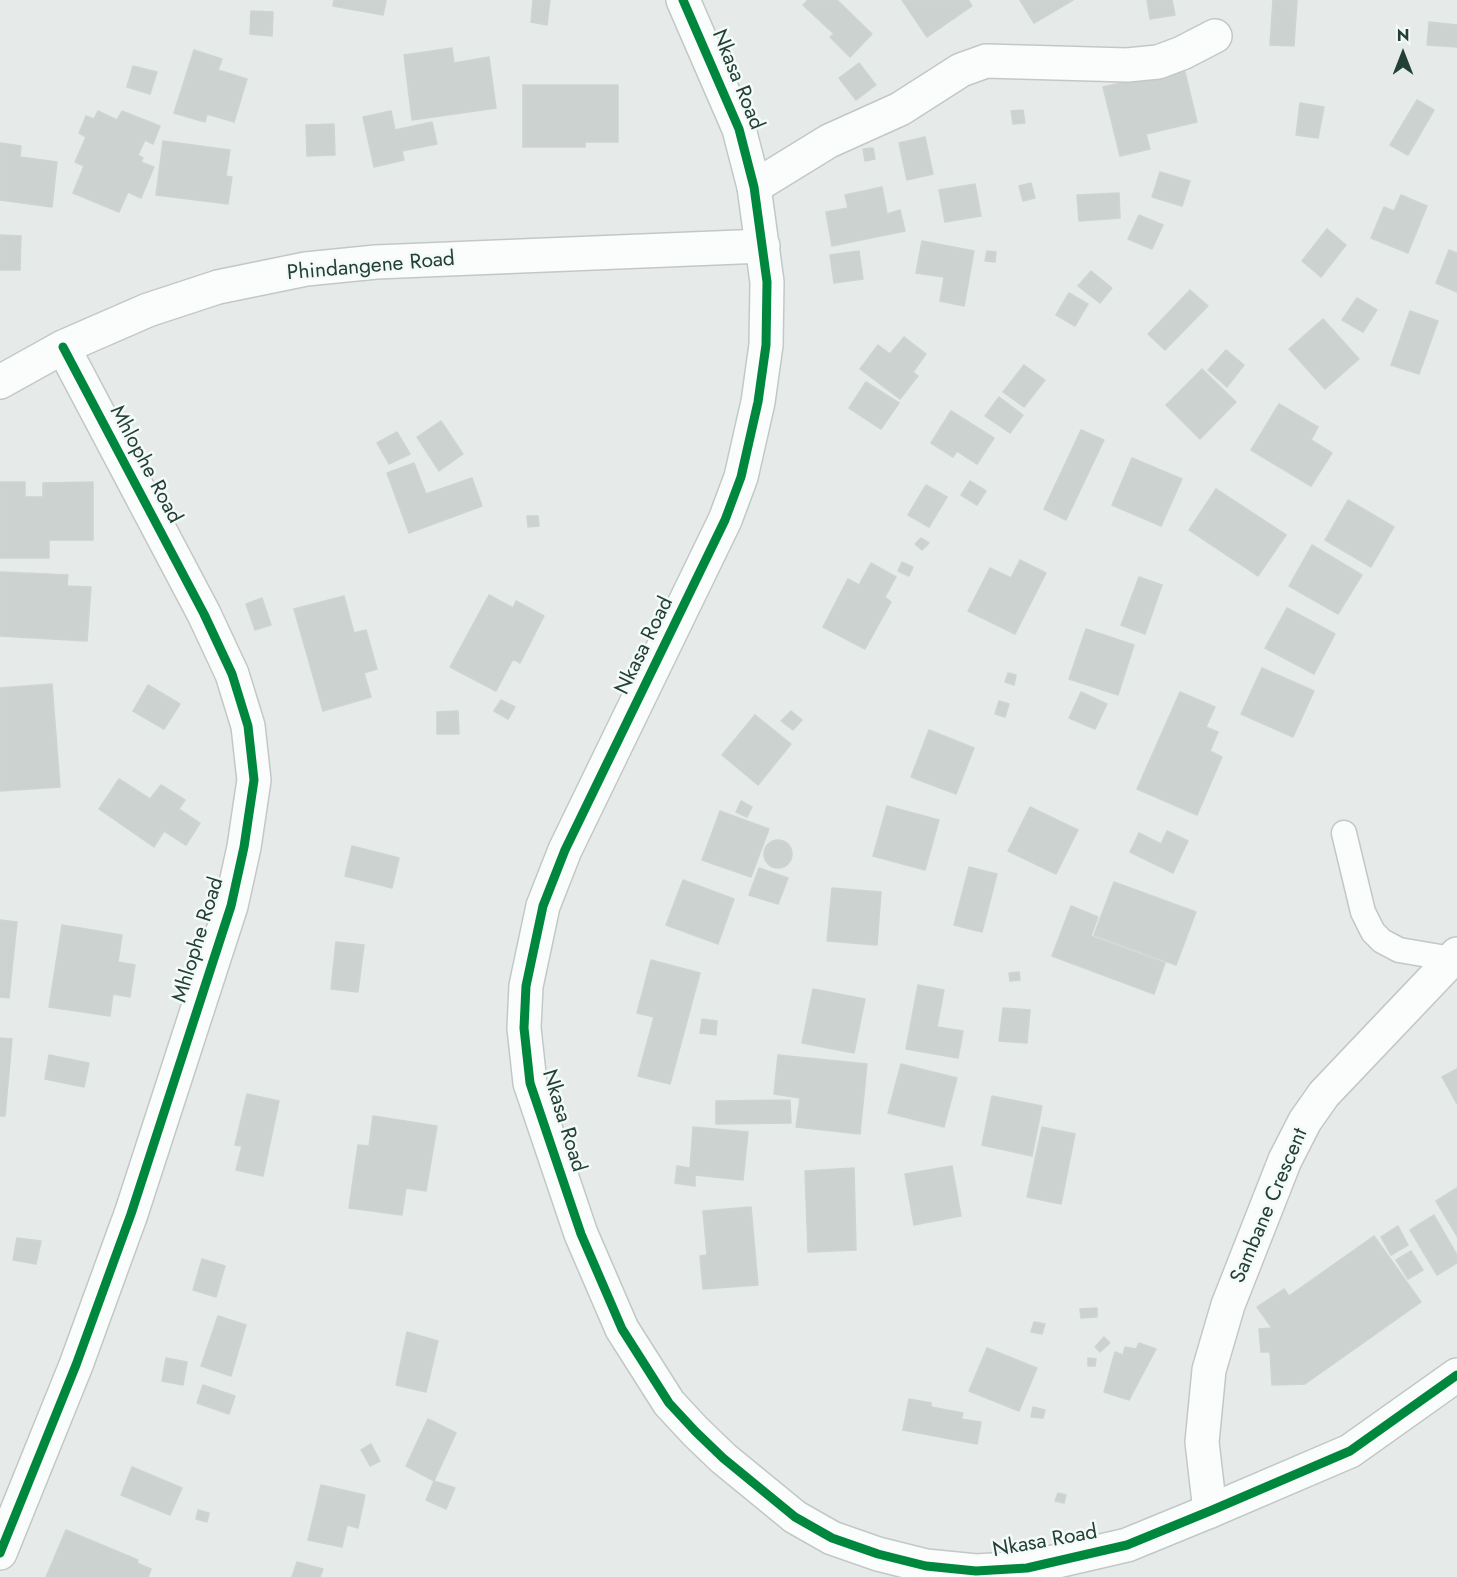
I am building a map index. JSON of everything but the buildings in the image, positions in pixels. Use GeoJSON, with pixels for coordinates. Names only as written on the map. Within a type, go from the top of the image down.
{"type":"FeatureCollection","features":[{"type":"Feature","properties":{"kind":"street","name":"Nkasa Road"},"geometry":{"type":"LineString","coordinates":[[683,0],[739,129],[754,187],[767,282],[766,345],[758,402],[741,477],[725,519],[684,608],[565,850],[543,906],[527,977],[524,1028],[530,1083],[581,1234],[622,1329],[669,1403],[723,1458],[795,1517],[832,1538],[878,1554],[927,1566],[976,1571],[1027,1568],[1127,1545],[1350,1451],[1457,1375]]}},
{"type":"Feature","properties":{"kind":"street"},"geometry":{"type":"LineString","coordinates":[[754,187],[829,141],[900,109],[962,70],[986,61],[1127,65],[1158,62],[1215,36]]}},
{"type":"Feature","properties":{"kind":"street","name":"Phindangene Road"},"geometry":{"type":"LineString","coordinates":[[0,382],[63,347],[148,310],[218,287],[306,269],[376,262],[763,246]]}},
{"type":"Feature","properties":{"kind":"street","name":"Mhlophe Road"},"geometry":{"type":"LineString","coordinates":[[0,1553],[76,1365],[135,1203],[231,906],[244,848],[254,780],[248,726],[232,674],[204,614],[63,347]]}},
{"type":"Feature","properties":{"kind":"street","name":"Sambane Crescent"},"geometry":{"type":"LineString","coordinates":[[1210,1511],[1202,1442],[1209,1370],[1228,1305],[1285,1160],[1305,1121],[1324,1094],[1455,957]]}},
{"type":"Feature","properties":{"kind":"lane"},"geometry":{"type":"LineString","coordinates":[[1344,833],[1363,912],[1372,932],[1382,941],[1399,950],[1455,957]]}},
{"type":"Feature","properties":{"kind":"cycle path"},"geometry":{"type":"LineString","coordinates":[[683,0],[739,129],[754,187],[767,282],[766,345],[758,402],[741,477],[725,520],[565,850],[543,906],[526,986],[524,1028],[530,1083],[581,1234],[622,1329],[669,1403],[723,1458],[795,1517],[832,1538],[878,1554],[926,1566],[976,1571],[1027,1568],[1127,1545],[1350,1451],[1457,1375]]}},
{"type":"Feature","properties":{"kind":"cycle path"},"geometry":{"type":"LineString","coordinates":[[0,1553],[76,1365],[131,1214],[231,906],[244,847],[254,780],[248,726],[232,674],[204,614],[63,347]]}}]}
